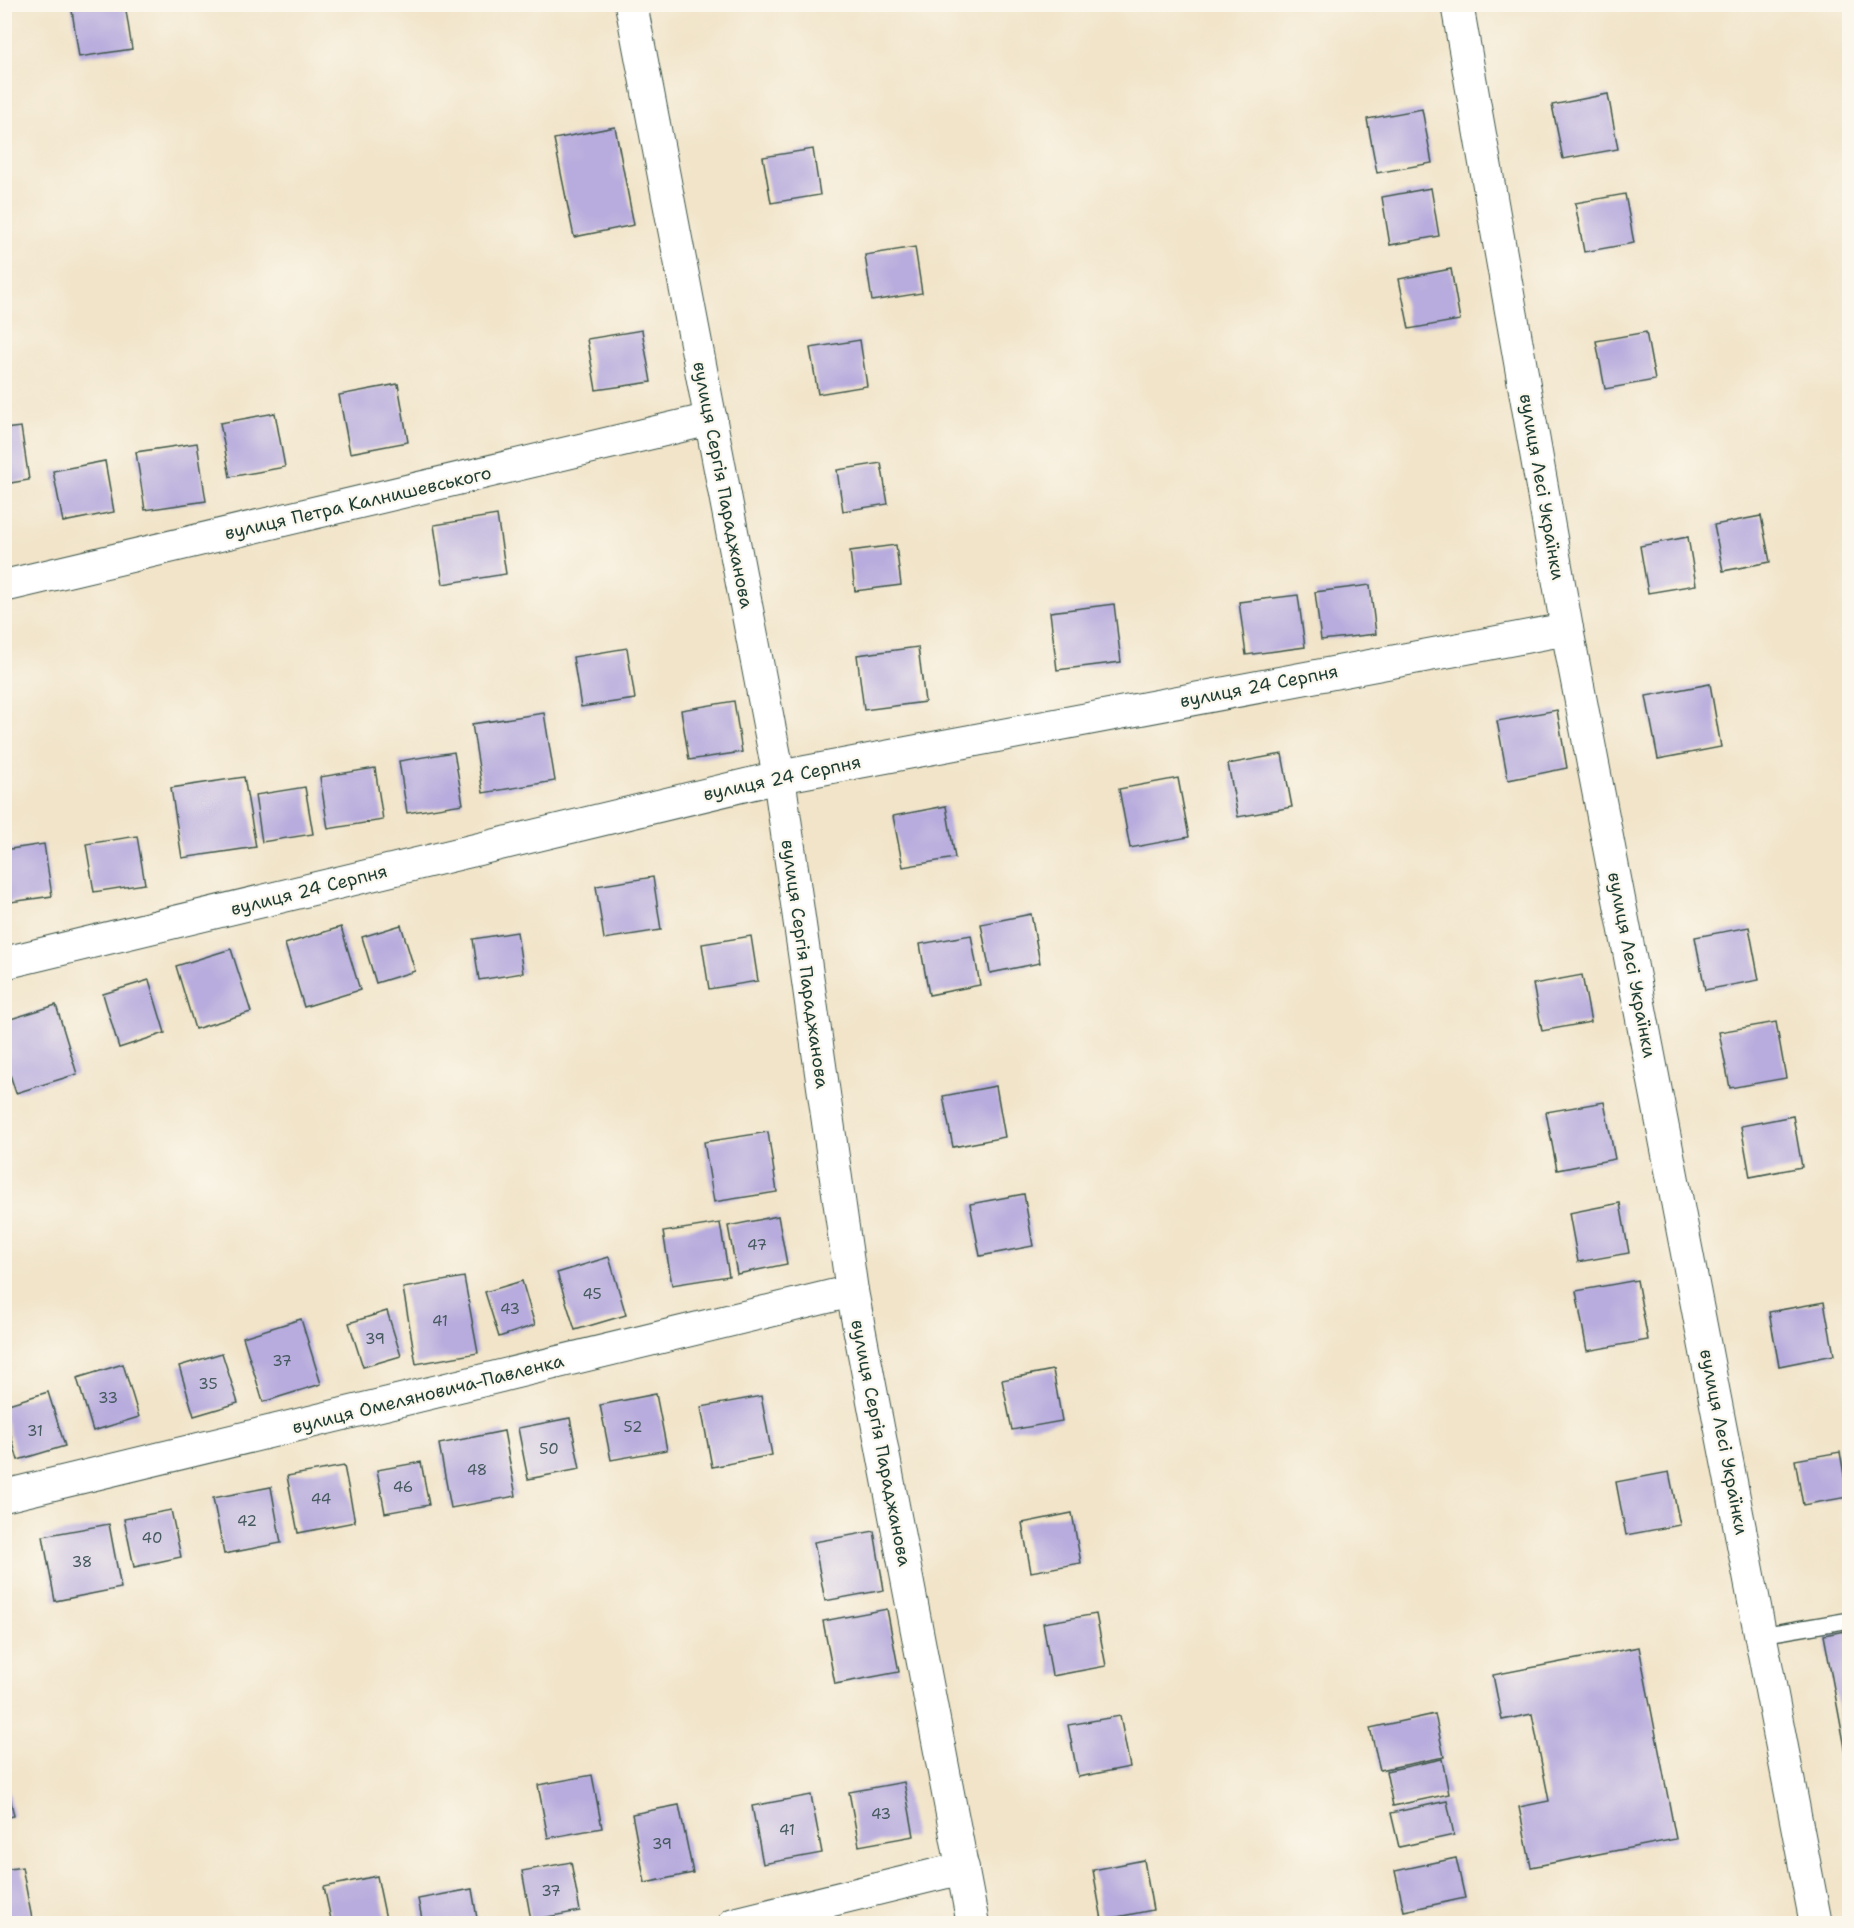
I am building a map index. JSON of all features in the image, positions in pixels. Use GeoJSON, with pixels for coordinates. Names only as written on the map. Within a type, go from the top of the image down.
{"type":"FeatureCollection","features":[{"type":"Feature","properties":{"kind":"street","name":"вулиця Сергія Параджанова"},"geometry":{"type":"LineString","coordinates":[[631,4],[779,777],[852,1291],[973,1923]]}},
{"type":"Feature","properties":{"kind":"street","name":"вулиця Лесі Українки"},"geometry":{"type":"LineString","coordinates":[[1456,4],[1568,629],[1816,1923]]}},
{"type":"Feature","properties":{"kind":"street","name":"вулиця Петра Калнишевського"},"geometry":{"type":"LineString","coordinates":[[4,586],[711,419]]}},
{"type":"Feature","properties":{"kind":"street","name":"вулиця 24 Серпня"},"geometry":{"type":"LineString","coordinates":[[4,963],[779,777],[1568,629]]}},
{"type":"Feature","properties":{"kind":"street","name":"вулиця Омеляновича-Павленка"},"geometry":{"type":"LineString","coordinates":[[4,1496],[852,1291]]}},
{"type":"Feature","properties":{"kind":"street"},"geometry":{"type":"LineString","coordinates":[[734,1923],[963,1868]]}},
{"type":"Feature","properties":{"kind":"lane"},"geometry":{"type":"LineString","coordinates":[[1761,1635],[1850,1620]]}},
{"type":"Feature","properties":{"kind":"building"},"geometry":{"type":"Polygon","coordinates":[[[71,4],[125,4],[132,49],[79,57],[71,4]]]}},
{"type":"Feature","properties":{"kind":"building"},"geometry":{"type":"Polygon","coordinates":[[[1608,94],[1618,149],[1563,159],[1552,105],[1608,94]]]}},
{"type":"Feature","properties":{"kind":"building"},"geometry":{"type":"Polygon","coordinates":[[[1422,109],[1432,163],[1377,173],[1367,119],[1422,109]]]}},
{"type":"Feature","properties":{"kind":"building"},"geometry":{"type":"Polygon","coordinates":[[[615,127],[634,225],[574,237],[554,139],[615,127]]]}},
{"type":"Feature","properties":{"kind":"building"},"geometry":{"type":"Polygon","coordinates":[[[813,149],[820,195],[771,203],[763,157],[813,149]]]}},
{"type":"Feature","properties":{"kind":"building"},"geometry":{"type":"Polygon","coordinates":[[[1431,188],[1439,236],[1390,245],[1382,197],[1431,188]]]}},
{"type":"Feature","properties":{"kind":"building"},"geometry":{"type":"Polygon","coordinates":[[[1625,194],[1634,243],[1584,252],[1575,203],[1625,194]]]}},
{"type":"Feature","properties":{"kind":"building"},"geometry":{"type":"Polygon","coordinates":[[[915,247],[922,293],[872,301],[865,255],[915,247]]]}},
{"type":"Feature","properties":{"kind":"building"},"geometry":{"type":"Polygon","coordinates":[[[1451,269],[1460,320],[1409,329],[1399,279],[1451,269]]]}},
{"type":"Feature","properties":{"kind":"building"},"geometry":{"type":"Polygon","coordinates":[[[642,330],[651,382],[596,390],[587,339],[642,330]]]}},
{"type":"Feature","properties":{"kind":"building"},"geometry":{"type":"Polygon","coordinates":[[[1646,332],[1655,380],[1605,389],[1596,341],[1646,332]]]}},
{"type":"Feature","properties":{"kind":"building"},"geometry":{"type":"Polygon","coordinates":[[[860,340],[867,386],[818,394],[810,348],[860,340]]]}},
{"type":"Feature","properties":{"kind":"building"},"geometry":{"type":"Polygon","coordinates":[[[398,384],[408,442],[350,453],[339,395],[398,384]]]}},
{"type":"Feature","properties":{"kind":"building"},"geometry":{"type":"Polygon","coordinates":[[[275,413],[285,467],[230,477],[220,423],[275,413]]]}},
{"type":"Feature","properties":{"kind":"building"},"geometry":{"type":"Polygon","coordinates":[[[21,427],[29,480],[4,484],[4,429],[21,427]]]}},
{"type":"Feature","properties":{"kind":"building"},"geometry":{"type":"Polygon","coordinates":[[[197,443],[206,501],[145,510],[136,452],[197,443]]]}},
{"type":"Feature","properties":{"kind":"building"},"geometry":{"type":"Polygon","coordinates":[[[105,461],[114,512],[63,522],[53,471],[105,461]]]}},
{"type":"Feature","properties":{"kind":"building"},"geometry":{"type":"Polygon","coordinates":[[[881,463],[888,504],[843,511],[837,470],[881,463]]]}},
{"type":"Feature","properties":{"kind":"building"},"geometry":{"type":"Polygon","coordinates":[[[497,515],[506,574],[443,584],[434,525],[497,515]]]}},
{"type":"Feature","properties":{"kind":"building"},"geometry":{"type":"Polygon","coordinates":[[[1761,516],[1770,562],[1723,571],[1714,525],[1761,516]]]}},
{"type":"Feature","properties":{"kind":"building"},"geometry":{"type":"Polygon","coordinates":[[[1688,537],[1696,585],[1648,593],[1640,546],[1688,537]]]}},
{"type":"Feature","properties":{"kind":"building"},"geometry":{"type":"Polygon","coordinates":[[[896,545],[901,585],[855,591],[850,551],[896,545]]]}},
{"type":"Feature","properties":{"kind":"building"},"geometry":{"type":"Polygon","coordinates":[[[1370,585],[1376,634],[1321,640],[1315,592],[1370,585]]]}},
{"type":"Feature","properties":{"kind":"building"},"geometry":{"type":"Polygon","coordinates":[[[1298,595],[1305,647],[1246,655],[1239,602],[1298,595]]]}},
{"type":"Feature","properties":{"kind":"building"},"geometry":{"type":"Polygon","coordinates":[[[1114,604],[1121,662],[1057,670],[1050,612],[1114,604]]]}},
{"type":"Feature","properties":{"kind":"building"},"geometry":{"type":"Polygon","coordinates":[[[918,647],[925,702],[864,710],[857,655],[918,647]]]}},
{"type":"Feature","properties":{"kind":"building"},"geometry":{"type":"Polygon","coordinates":[[[627,648],[635,699],[581,707],[573,657],[627,648]]]}},
{"type":"Feature","properties":{"kind":"building"},"geometry":{"type":"Polygon","coordinates":[[[1710,684],[1721,747],[1658,759],[1646,696],[1710,684]]]}},
{"type":"Feature","properties":{"kind":"building"},"geometry":{"type":"Polygon","coordinates":[[[734,701],[742,752],[689,760],[681,710],[734,701]]]}},
{"type":"Feature","properties":{"kind":"building"},"geometry":{"type":"Polygon","coordinates":[[[1557,710],[1567,768],[1508,780],[1497,721],[1557,710]]]}},
{"type":"Feature","properties":{"kind":"building"},"geometry":{"type":"Polygon","coordinates":[[[544,713],[555,781],[483,793],[472,724],[544,713]]]}},
{"type":"Feature","properties":{"kind":"building"},"geometry":{"type":"Polygon","coordinates":[[[454,752],[463,804],[407,813],[399,761],[454,752]]]}},
{"type":"Feature","properties":{"kind":"building"},"geometry":{"type":"Polygon","coordinates":[[[1282,754],[1292,807],[1238,817],[1228,764],[1282,754]]]}},
{"type":"Feature","properties":{"kind":"building"},"geometry":{"type":"Polygon","coordinates":[[[375,768],[383,820],[328,829],[320,777],[375,768]]]}},
{"type":"Feature","properties":{"kind":"building"},"geometry":{"type":"Polygon","coordinates":[[[244,777],[256,847],[182,858],[171,788],[244,777]]]}},
{"type":"Feature","properties":{"kind":"building"},"geometry":{"type":"Polygon","coordinates":[[[1178,778],[1189,837],[1130,848],[1119,789],[1178,778]]]}},
{"type":"Feature","properties":{"kind":"building"},"geometry":{"type":"Polygon","coordinates":[[[305,787],[313,834],[262,842],[255,795],[305,787]]]}},
{"type":"Feature","properties":{"kind":"building"},"geometry":{"type":"Polygon","coordinates":[[[946,806],[955,858],[903,867],[893,816],[946,806]]]}},
{"type":"Feature","properties":{"kind":"building"},"geometry":{"type":"Polygon","coordinates":[[[137,836],[145,884],[94,892],[86,844],[137,836]]]}},
{"type":"Feature","properties":{"kind":"building"},"geometry":{"type":"Polygon","coordinates":[[[44,844],[52,896],[4,903],[4,850],[44,844]]]}},
{"type":"Feature","properties":{"kind":"building"},"geometry":{"type":"Polygon","coordinates":[[[653,877],[661,930],[604,939],[596,886],[653,877]]]}},
{"type":"Feature","properties":{"kind":"building"},"geometry":{"type":"Polygon","coordinates":[[[1031,914],[1040,963],[990,973],[981,924],[1031,914]]]}},
{"type":"Feature","properties":{"kind":"building"},"geometry":{"type":"Polygon","coordinates":[[[401,925],[415,971],[376,983],[362,937],[401,925]]]}},
{"type":"Feature","properties":{"kind":"building"},"geometry":{"type":"Polygon","coordinates":[[[341,927],[360,990],[304,1007],[285,944],[341,927]]]}},
{"type":"Feature","properties":{"kind":"building"},"geometry":{"type":"Polygon","coordinates":[[[1749,927],[1759,980],[1705,990],[1695,937],[1749,927]]]}},
{"type":"Feature","properties":{"kind":"building"},"geometry":{"type":"Polygon","coordinates":[[[517,932],[523,973],[479,980],[473,939],[517,932]]]}},
{"type":"Feature","properties":{"kind":"building"},"geometry":{"type":"Polygon","coordinates":[[[971,935],[980,985],[929,995],[920,944],[971,935]]]}},
{"type":"Feature","properties":{"kind":"building"},"geometry":{"type":"Polygon","coordinates":[[[751,936],[758,981],[709,989],[702,944],[751,936]]]}},
{"type":"Feature","properties":{"kind":"building"},"geometry":{"type":"Polygon","coordinates":[[[231,949],[251,1012],[195,1029],[176,966],[231,949]]]}},
{"type":"Feature","properties":{"kind":"building"},"geometry":{"type":"Polygon","coordinates":[[[1582,975],[1591,1022],[1542,1031],[1533,984],[1582,975]]]}},
{"type":"Feature","properties":{"kind":"building"},"geometry":{"type":"Polygon","coordinates":[[[149,980],[165,1033],[119,1048],[103,994],[149,980]]]}},
{"type":"Feature","properties":{"kind":"building"},"geometry":{"type":"Polygon","coordinates":[[[56,1005],[77,1074],[16,1093],[4,1056],[4,1021],[56,1005]]]}},
{"type":"Feature","properties":{"kind":"building"},"geometry":{"type":"Polygon","coordinates":[[[1776,1022],[1786,1078],[1730,1088],[1719,1032],[1776,1022]]]}},
{"type":"Feature","properties":{"kind":"building"},"geometry":{"type":"Polygon","coordinates":[[[996,1086],[1005,1137],[953,1147],[943,1096],[996,1086]]]}},
{"type":"Feature","properties":{"kind":"building"},"geometry":{"type":"Polygon","coordinates":[[[1604,1102],[1615,1159],[1557,1170],[1546,1112],[1604,1102]]]}},
{"type":"Feature","properties":{"kind":"building"},"geometry":{"type":"Polygon","coordinates":[[[1793,1116],[1802,1167],[1750,1177],[1741,1126],[1793,1116]]]}},
{"type":"Feature","properties":{"kind":"building"},"geometry":{"type":"Polygon","coordinates":[[[768,1132],[777,1192],[714,1202],[704,1142],[768,1132]]]}},
{"type":"Feature","properties":{"kind":"building"},"geometry":{"type":"Polygon","coordinates":[[[1024,1194],[1033,1246],[980,1256],[970,1204],[1024,1194]]]}},
{"type":"Feature","properties":{"kind":"building"},"geometry":{"type":"Polygon","coordinates":[[[1620,1203],[1629,1253],[1578,1262],[1569,1213],[1620,1203]]]}},
{"type":"Feature","properties":{"kind":"building"},"geometry":{"type":"Polygon","coordinates":[[[778,1216],[787,1264],[737,1274],[728,1226],[778,1216]]]}},
{"type":"Feature","properties":{"kind":"building"},"geometry":{"type":"Polygon","coordinates":[[[720,1223],[729,1276],[672,1285],[663,1232],[720,1223]]]}},
{"type":"Feature","properties":{"kind":"building"},"geometry":{"type":"Polygon","coordinates":[[[609,1257],[626,1315],[575,1330],[557,1273],[609,1257]]]}},
{"type":"Feature","properties":{"kind":"building"},"geometry":{"type":"Polygon","coordinates":[[[464,1277],[478,1353],[416,1364],[403,1288],[464,1277]]]}},
{"type":"Feature","properties":{"kind":"building"},"geometry":{"type":"Polygon","coordinates":[[[1637,1280],[1648,1340],[1587,1351],[1576,1291],[1637,1280]]]}},
{"type":"Feature","properties":{"kind":"building"},"geometry":{"type":"Polygon","coordinates":[[[522,1281],[535,1325],[499,1337],[485,1292],[522,1281]]]}},
{"type":"Feature","properties":{"kind":"building"},"geometry":{"type":"Polygon","coordinates":[[[1824,1302],[1834,1355],[1779,1366],[1769,1312],[1824,1302]]]}},
{"type":"Feature","properties":{"kind":"building"},"geometry":{"type":"Polygon","coordinates":[[[387,1311],[401,1356],[363,1367],[349,1323],[387,1311]]]}},
{"type":"Feature","properties":{"kind":"building"},"geometry":{"type":"Polygon","coordinates":[[[301,1319],[321,1384],[263,1402],[243,1337],[301,1319]]]}},
{"type":"Feature","properties":{"kind":"building"},"geometry":{"type":"Polygon","coordinates":[[[222,1353],[238,1403],[194,1416],[179,1366],[222,1353]]]}},
{"type":"Feature","properties":{"kind":"building"},"geometry":{"type":"Polygon","coordinates":[[[123,1364],[139,1417],[93,1431],[77,1378],[123,1364]]]}},
{"type":"Feature","properties":{"kind":"building"},"geometry":{"type":"Polygon","coordinates":[[[1053,1370],[1062,1421],[1012,1430],[1002,1380],[1053,1370]]]}},
{"type":"Feature","properties":{"kind":"building"},"geometry":{"type":"Polygon","coordinates":[[[48,1392],[65,1446],[18,1460],[5,1416],[5,1405],[48,1392]]]}},
{"type":"Feature","properties":{"kind":"building"},"geometry":{"type":"Polygon","coordinates":[[[656,1394],[667,1450],[611,1460],[600,1405],[656,1394]]]}},
{"type":"Feature","properties":{"kind":"building"},"geometry":{"type":"Polygon","coordinates":[[[761,1396],[772,1455],[712,1467],[701,1407],[761,1396]]]}},
{"type":"Feature","properties":{"kind":"building"},"geometry":{"type":"Polygon","coordinates":[[[570,1418],[580,1469],[528,1479],[518,1428],[570,1418]]]}},
{"type":"Feature","properties":{"kind":"building"},"geometry":{"type":"Polygon","coordinates":[[[504,1431],[516,1496],[451,1508],[439,1444],[504,1431]]]}},
{"type":"Feature","properties":{"kind":"building"},"geometry":{"type":"Polygon","coordinates":[[[1840,1452],[1848,1497],[1803,1505],[1795,1460],[1840,1452]]]}},
{"type":"Feature","properties":{"kind":"building"},"geometry":{"type":"Polygon","coordinates":[[[421,1462],[429,1505],[385,1513],[377,1470],[421,1462]]]}},
{"type":"Feature","properties":{"kind":"building"},"geometry":{"type":"Polygon","coordinates":[[[344,1466],[355,1522],[298,1533],[287,1476],[344,1466]]]}},
{"type":"Feature","properties":{"kind":"building"},"geometry":{"type":"Polygon","coordinates":[[[1669,1472],[1680,1525],[1626,1535],[1616,1482],[1669,1472]]]}},
{"type":"Feature","properties":{"kind":"building"},"geometry":{"type":"Polygon","coordinates":[[[271,1487],[281,1543],[224,1554],[213,1498],[271,1487]]]}},
{"type":"Feature","properties":{"kind":"building"},"geometry":{"type":"Polygon","coordinates":[[[171,1510],[181,1557],[134,1567],[124,1519],[171,1510]]]}},
{"type":"Feature","properties":{"kind":"building"},"geometry":{"type":"Polygon","coordinates":[[[1072,1513],[1081,1563],[1031,1572],[1022,1523],[1072,1513]]]}},
{"type":"Feature","properties":{"kind":"building"},"geometry":{"type":"Polygon","coordinates":[[[109,1524],[121,1588],[55,1601],[43,1536],[109,1524]]]}},
{"type":"Feature","properties":{"kind":"building"},"geometry":{"type":"Polygon","coordinates":[[[874,1531],[884,1590],[825,1601],[814,1542],[874,1531]]]}},
{"type":"Feature","properties":{"kind":"building"},"geometry":{"type":"Polygon","coordinates":[[[887,1609],[899,1672],[835,1684],[823,1621],[887,1609]]]}},
{"type":"Feature","properties":{"kind":"building"},"geometry":{"type":"Polygon","coordinates":[[[1096,1614],[1106,1666],[1052,1676],[1043,1623],[1096,1614]]]}},
{"type":"Feature","properties":{"kind":"building"},"geometry":{"type":"Polygon","coordinates":[[[1850,1630],[1850,1764],[1848,1764],[1824,1635],[1850,1630]]]}},
{"type":"Feature","properties":{"kind":"building"},"geometry":{"type":"Polygon","coordinates":[[[1639,1647],[1676,1839],[1531,1867],[1519,1807],[1549,1801],[1532,1714],[1502,1720],[1493,1675],[1639,1647]]]}},
{"type":"Feature","properties":{"kind":"building"},"geometry":{"type":"Polygon","coordinates":[[[1435,1714],[1444,1757],[1380,1770],[1370,1728],[1435,1714]]]}},
{"type":"Feature","properties":{"kind":"building"},"geometry":{"type":"Polygon","coordinates":[[[1120,1716],[1130,1767],[1078,1777],[1068,1725],[1120,1716]]]}},
{"type":"Feature","properties":{"kind":"building"},"geometry":{"type":"Polygon","coordinates":[[[1442,1759],[1449,1794],[1393,1806],[1386,1771],[1442,1759]]]}},
{"type":"Feature","properties":{"kind":"building"},"geometry":{"type":"Polygon","coordinates":[[[4,1769],[14,1816],[4,1818],[4,1769]]]}},
{"type":"Feature","properties":{"kind":"building"},"geometry":{"type":"Polygon","coordinates":[[[592,1775],[602,1828],[548,1838],[538,1785],[592,1775]]]}},
{"type":"Feature","properties":{"kind":"building"},"geometry":{"type":"Polygon","coordinates":[[[904,1782],[914,1836],[859,1846],[849,1792],[904,1782]]]}},
{"type":"Feature","properties":{"kind":"building"},"geometry":{"type":"Polygon","coordinates":[[[811,1795],[822,1853],[763,1864],[752,1806],[811,1795]]]}},
{"type":"Feature","properties":{"kind":"building"},"geometry":{"type":"Polygon","coordinates":[[[1447,1801],[1454,1835],[1399,1847],[1391,1813],[1447,1801]]]}},
{"type":"Feature","properties":{"kind":"building"},"geometry":{"type":"Polygon","coordinates":[[[679,1805],[693,1873],[645,1883],[632,1814],[679,1805]]]}},
{"type":"Feature","properties":{"kind":"building"},"geometry":{"type":"Polygon","coordinates":[[[1456,1858],[1465,1898],[1404,1911],[1395,1871],[1456,1858]]]}},
{"type":"Feature","properties":{"kind":"building"},"geometry":{"type":"Polygon","coordinates":[[[1144,1860],[1153,1910],[1102,1920],[1093,1870],[1144,1860]]]}},
{"type":"Feature","properties":{"kind":"building"},"geometry":{"type":"Polygon","coordinates":[[[571,1862],[580,1911],[531,1920],[522,1871],[571,1862]]]}},
{"type":"Feature","properties":{"kind":"building"},"geometry":{"type":"Polygon","coordinates":[[[22,1867],[33,1924],[4,1924],[4,1870],[22,1867]]]}},
{"type":"Feature","properties":{"kind":"building"},"geometry":{"type":"Polygon","coordinates":[[[377,1876],[387,1924],[332,1924],[324,1887],[377,1876]]]}},
{"type":"Feature","properties":{"kind":"building"},"geometry":{"type":"Polygon","coordinates":[[[472,1889],[478,1924],[423,1924],[418,1899],[472,1889]]]}}]}
